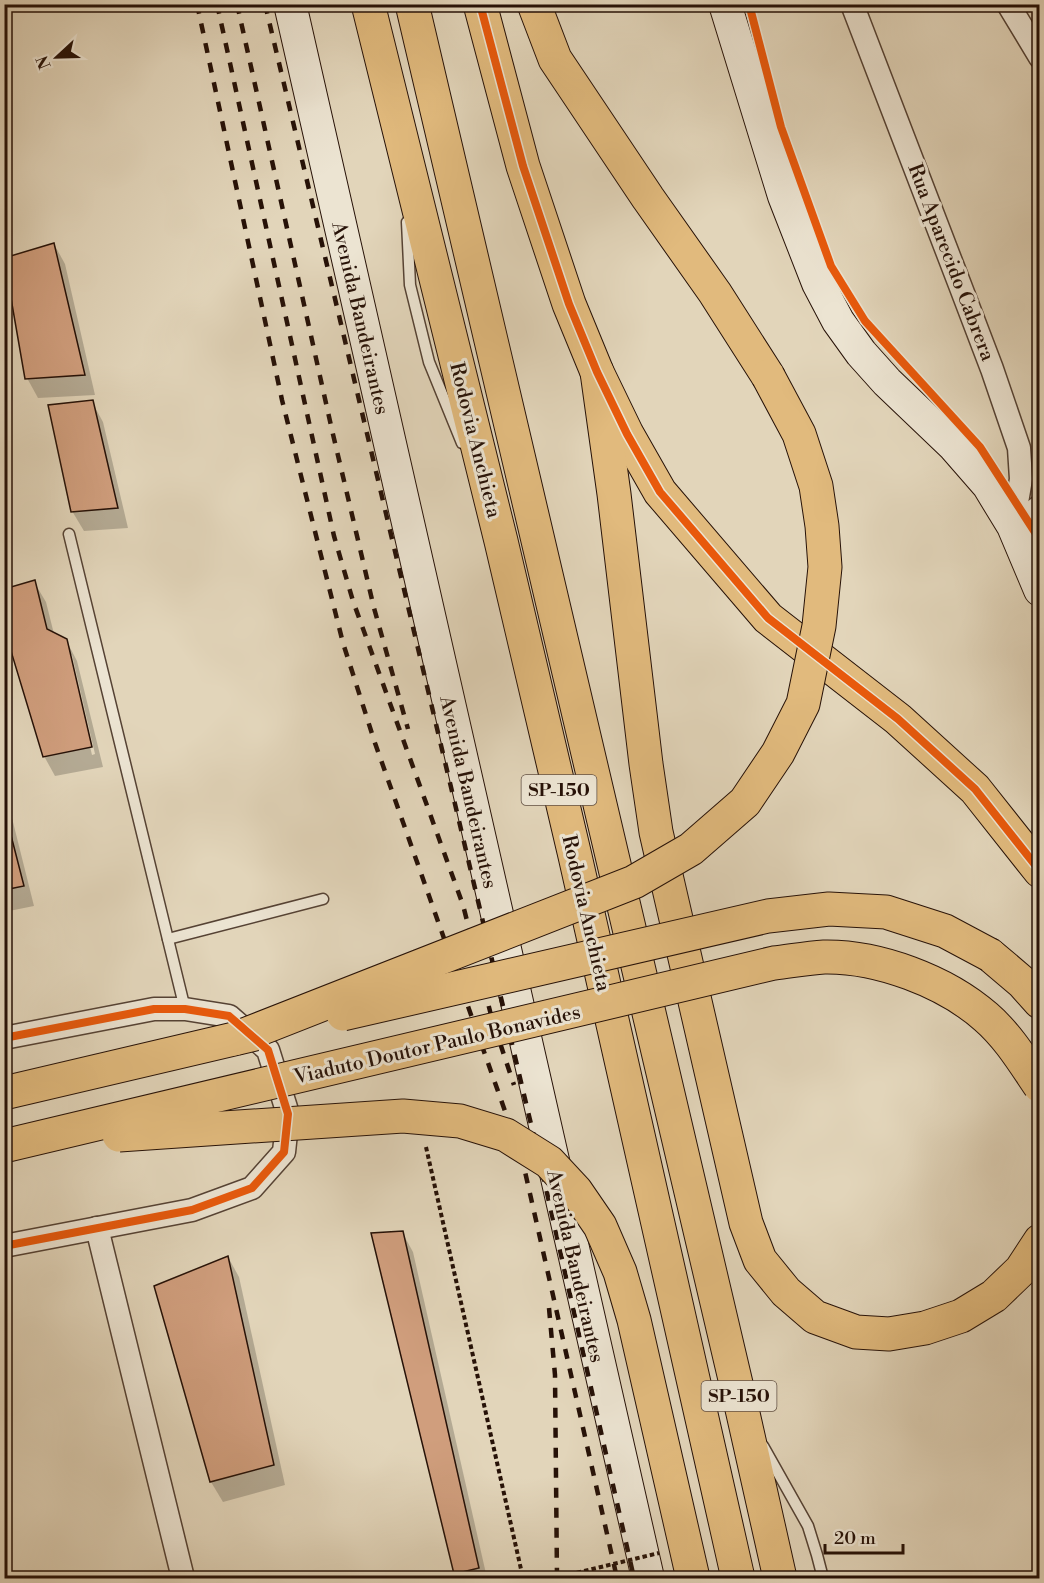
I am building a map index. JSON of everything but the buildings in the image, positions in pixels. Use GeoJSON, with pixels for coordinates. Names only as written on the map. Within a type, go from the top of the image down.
{"type":"FeatureCollection","features":[{"type":"Feature","properties":{"kind":"main road","name":"Avenida Bandeirantes"},"geometry":{"type":"LineString","coordinates":[[290,4],[656,1570]]}},
{"type":"Feature","properties":{"kind":"main road","name":"Rodovia Anchieta"},"geometry":{"type":"LineString","coordinates":[[369,4],[501,541],[575,856],[738,1578]]}},
{"type":"Feature","properties":{"kind":"main road","name":"Rodovia Anchieta"},"geometry":{"type":"LineString","coordinates":[[411,4],[780,1578]]}},
{"type":"Feature","properties":{"kind":"main road"},"geometry":{"type":"LineString","coordinates":[[480,4],[523,166],[569,304],[597,372],[627,434],[660,492],[768,618],[898,719],[975,789],[1040,871]]}},
{"type":"Feature","properties":{"kind":"main road"},"geometry":{"type":"LineString","coordinates":[[234,1039],[634,882],[691,849],[745,802],[778,753],[803,704],[819,626],[825,567],[816,486],[799,434],[768,376],[715,293],[555,59],[534,4]]}},
{"type":"Feature","properties":{"kind":"main road"},"geometry":{"type":"LineString","coordinates":[[725,4],[784,196],[818,283],[838,321],[861,353],[887,382],[954,446],[988,485],[1013,526],[1040,590]]}},
{"type":"Feature","properties":{"kind":"main road"},"geometry":{"type":"LineString","coordinates":[[597,372],[656,832],[746,1223],[760,1260],[786,1292],[815,1317],[856,1332],[889,1334],[926,1328],[962,1316],[994,1296],[1021,1270],[1040,1241]]}},
{"type":"Feature","properties":{"kind":"main road"},"geometry":{"type":"LineString","coordinates":[[4,1093],[768,916],[829,909],[886,912],[945,931],[990,955],[1023,983],[1040,1002]]}},
{"type":"Feature","properties":{"kind":"main road","name":"Viaduto Doutor Paulo Bonavides"},"geometry":{"type":"LineString","coordinates":[[15,1144],[774,963],[824,957],[860,960],[907,972],[948,990],[986,1017],[1015,1049],[1040,1086]]}},
{"type":"Feature","properties":{"kind":"main road"},"geometry":{"type":"LineString","coordinates":[[15,1144],[403,1116],[460,1121],[506,1135],[549,1162],[576,1191],[600,1226],[620,1272],[634,1320],[693,1578]]}},
{"type":"Feature","properties":{"kind":"street","name":"Rua Aparecido Cabrera"},"geometry":{"type":"LineString","coordinates":[[852,4],[980,337],[1019,448],[1021,479],[1013,526]]}},
{"type":"Feature","properties":{"kind":"street"},"geometry":{"type":"LineString","coordinates":[[1008,4],[1040,57]]}},
{"type":"Feature","properties":{"kind":"street"},"geometry":{"type":"LineString","coordinates":[[1013,526],[1040,506]]}},
{"type":"Feature","properties":{"kind":"street"},"geometry":{"type":"LineString","coordinates":[[4,1038],[154,1009],[185,1009],[230,1016],[268,1050],[288,1114],[284,1152],[252,1188],[192,1210],[4,1246]]}},
{"type":"Feature","properties":{"kind":"street"},"geometry":{"type":"LineString","coordinates":[[98,1228],[183,1578]]}},
{"type":"Feature","properties":{"kind":"lane"},"geometry":{"type":"LineString","coordinates":[[404,149],[410,285],[429,362],[501,541]]}},
{"type":"Feature","properties":{"kind":"lane"},"geometry":{"type":"LineString","coordinates":[[69,534],[185,1009]]}},
{"type":"Feature","properties":{"kind":"lane"},"geometry":{"type":"LineString","coordinates":[[168,939],[323,899]]}},
{"type":"Feature","properties":{"kind":"lane"},"geometry":{"type":"LineString","coordinates":[[742,1409],[808,1526],[823,1578]]}},
{"type":"Feature","properties":{"kind":"path"},"geometry":{"type":"LineString","coordinates":[[425,1143],[523,1578]]}},
{"type":"Feature","properties":{"kind":"path"},"geometry":{"type":"LineString","coordinates":[[555,1578],[662,1552],[656,1570]]}},
{"type":"Feature","properties":{"kind":"railway"},"geometry":{"type":"LineString","coordinates":[[197,4],[282,400],[343,643],[375,743],[523,1162]]}},
{"type":"Feature","properties":{"kind":"railway"},"geometry":{"type":"LineString","coordinates":[[217,4],[334,536],[353,601],[463,905],[492,1019],[514,1085]]}},
{"type":"Feature","properties":{"kind":"railway"},"geometry":{"type":"LineString","coordinates":[[237,4],[332,430],[374,608],[408,729]]}},
{"type":"Feature","properties":{"kind":"railway"},"geometry":{"type":"LineString","coordinates":[[265,4],[540,1162],[634,1578]]}},
{"type":"Feature","properties":{"kind":"railway"},"geometry":{"type":"LineString","coordinates":[[521,1154],[617,1578]]}},
{"type":"Feature","properties":{"kind":"railway"},"geometry":{"type":"LineString","coordinates":[[549,1308],[555,1375],[557,1578]]}},
{"type":"Feature","properties":{"kind":"cycle path"},"geometry":{"type":"LineString","coordinates":[[480,4],[523,166],[569,304],[597,372],[627,434],[660,492],[768,618],[898,719],[975,789],[1040,871]]}},
{"type":"Feature","properties":{"kind":"cycle path"},"geometry":{"type":"LineString","coordinates":[[749,4],[781,127],[831,266],[865,321],[980,447],[1040,540]]}},
{"type":"Feature","properties":{"kind":"cycle path"},"geometry":{"type":"LineString","coordinates":[[4,1038],[154,1009],[185,1009],[229,1016],[268,1050],[288,1114],[284,1152],[252,1188],[192,1210],[4,1246]]}}]}
